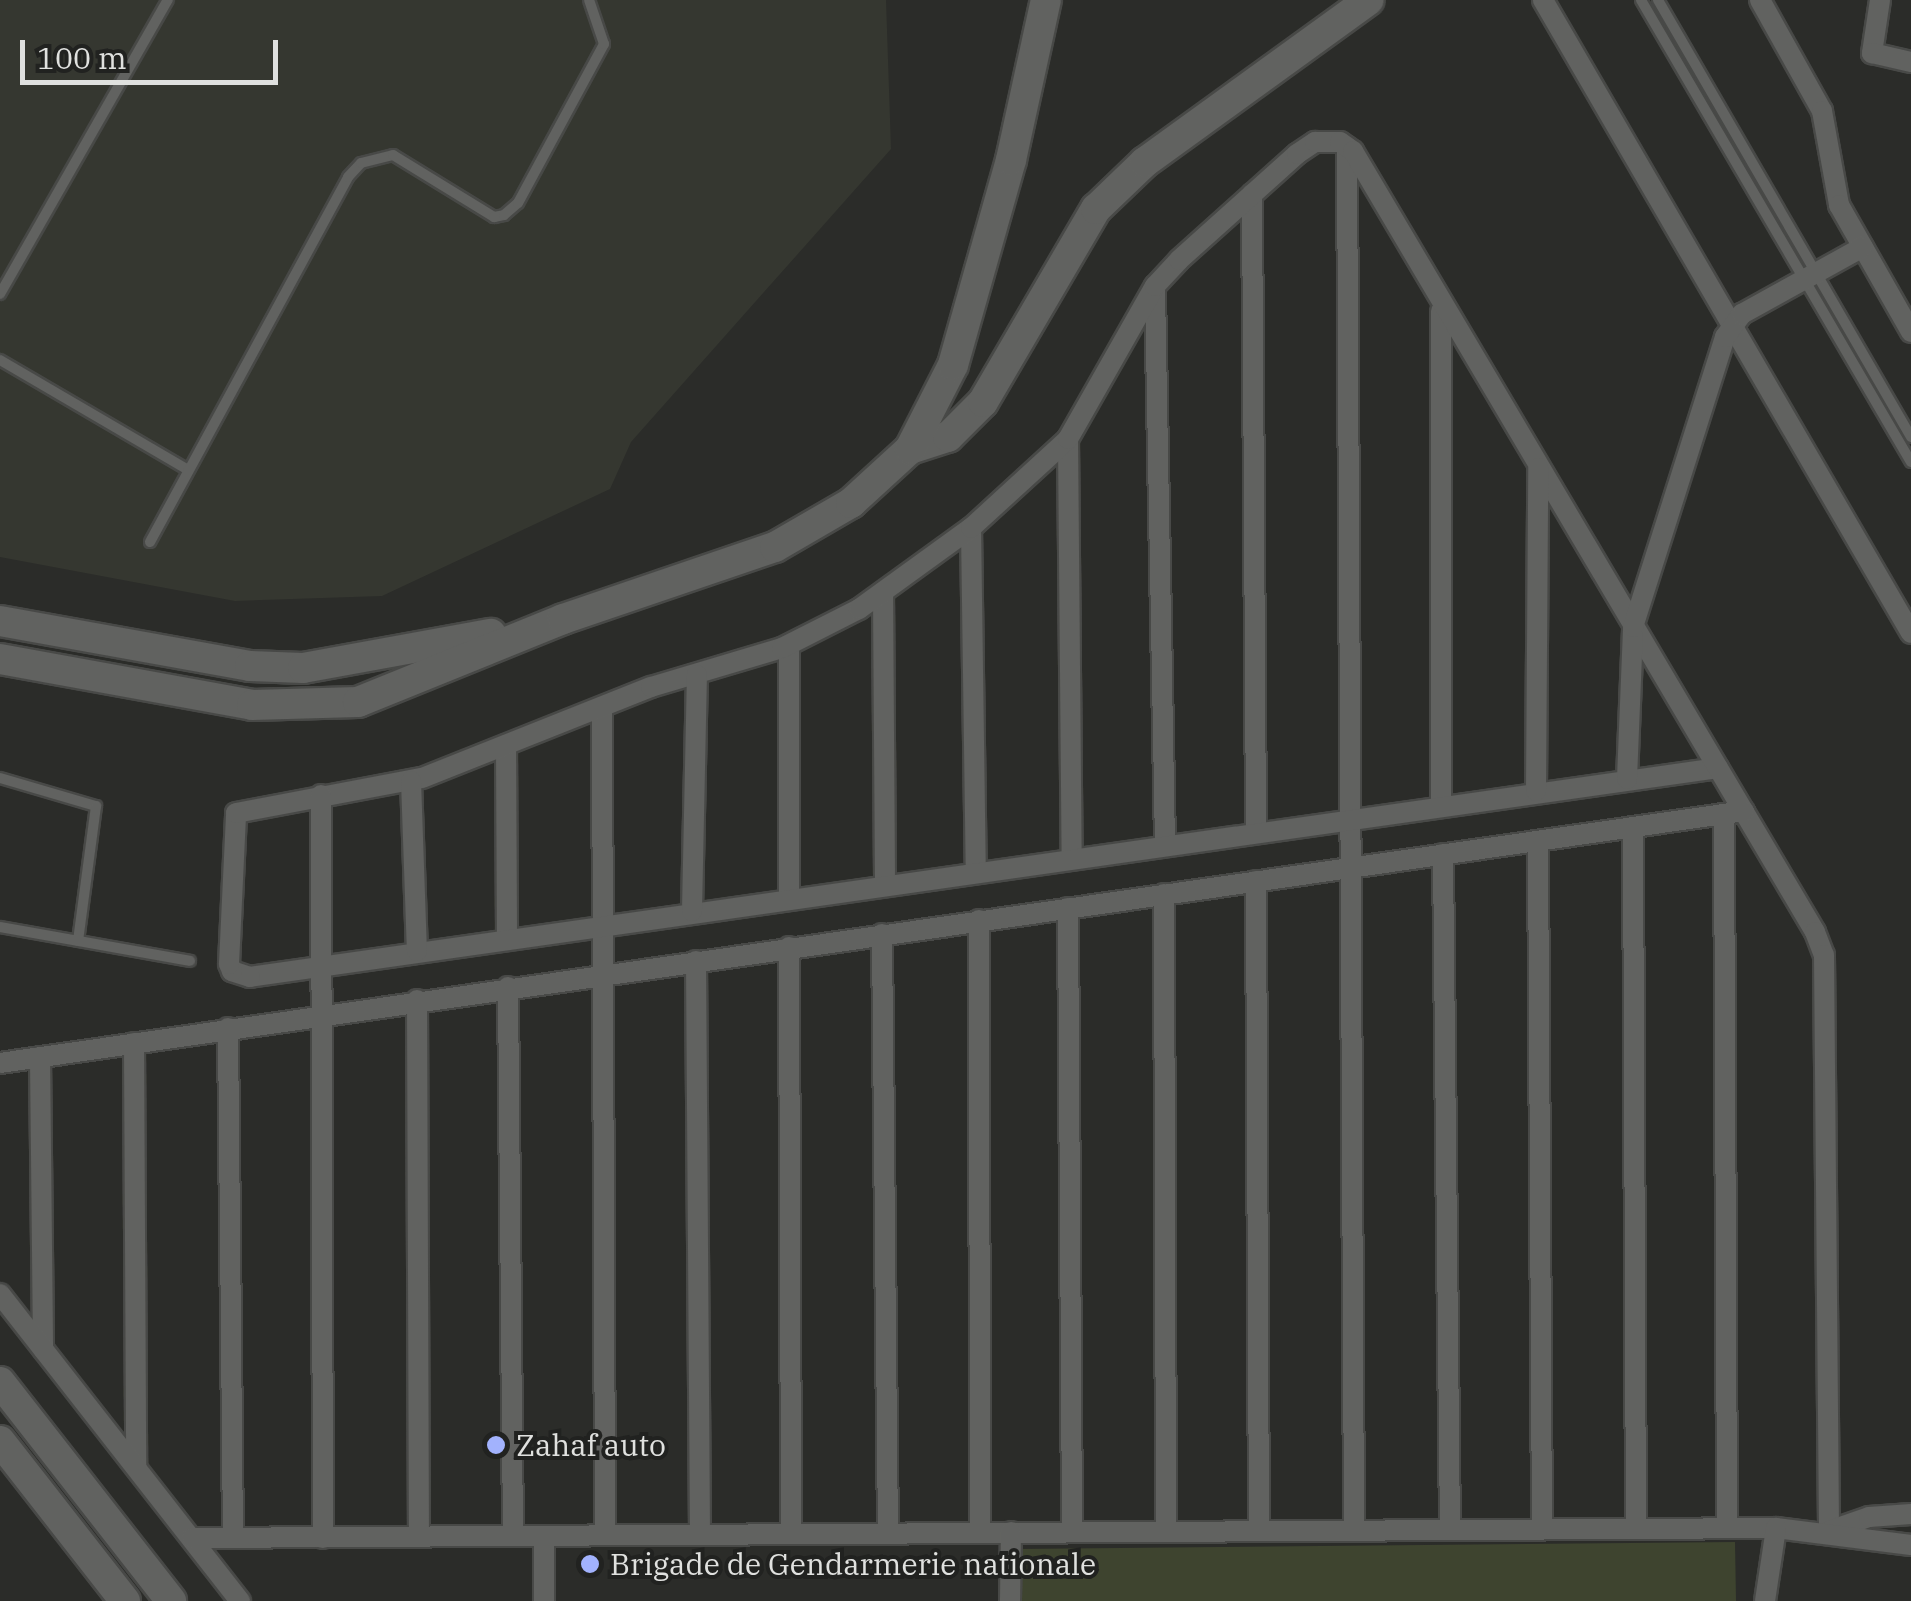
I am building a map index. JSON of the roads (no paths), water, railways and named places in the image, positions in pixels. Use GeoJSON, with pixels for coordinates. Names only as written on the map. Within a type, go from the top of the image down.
{"type":"FeatureCollection","features":[{"type":"Feature","properties":{"kind":"main road"},"geometry":{"type":"LineString","coordinates":[[0,658],[287,708],[358,702],[563,619],[774,547],[866,493],[910,448],[952,365],[1011,160],[1046,0]]}},
{"type":"Feature","properties":{"kind":"main road"},"geometry":{"type":"LineString","coordinates":[[910,448],[948,437],[984,402],[1096,210],[1120,186],[1369,0]]}},
{"type":"Feature","properties":{"kind":"main road"},"geometry":{"type":"LineString","coordinates":[[0,621],[250,666],[304,668],[563,619]]}},
{"type":"Feature","properties":{"kind":"main road"},"geometry":{"type":"LineString","coordinates":[[0,1382],[171,1601]]}},
{"type":"Feature","properties":{"kind":"main road"},"geometry":{"type":"LineString","coordinates":[[0,1441],[125,1601]]}},
{"type":"Feature","properties":{"kind":"street"},"geometry":{"type":"LineString","coordinates":[[1543,0],[1911,633]]}},
{"type":"Feature","properties":{"kind":"street"},"geometry":{"type":"LineString","coordinates":[[1760,0],[1822,110],[1833,188],[1911,332]]}},
{"type":"Feature","properties":{"kind":"street"},"geometry":{"type":"LineString","coordinates":[[1880,0],[1872,54],[1911,62]]}},
{"type":"Feature","properties":{"kind":"street"},"geometry":{"type":"LineString","coordinates":[[1347,147],[1315,142],[1252,194],[1155,286],[1068,439],[971,528],[882,592],[789,645],[602,707],[410,781],[321,794],[236,813],[229,964],[232,972],[250,977],[1256,829],[1718,768]]}},
{"type":"Feature","properties":{"kind":"street"},"geometry":{"type":"LineString","coordinates":[[1347,147],[1718,768],[1734,812],[1815,932],[1826,976],[1829,1531]]}},
{"type":"Feature","properties":{"kind":"street"},"geometry":{"type":"LineString","coordinates":[[1347,147],[1354,1530]]}},
{"type":"Feature","properties":{"kind":"street"},"geometry":{"type":"LineString","coordinates":[[1252,194],[1256,829]]}},
{"type":"Feature","properties":{"kind":"street"},"geometry":{"type":"LineString","coordinates":[[1627,780],[1633,628],[1732,323],[1863,248]]}},
{"type":"Feature","properties":{"kind":"street"},"geometry":{"type":"LineString","coordinates":[[1155,286],[1165,842]]}},
{"type":"Feature","properties":{"kind":"street"},"geometry":{"type":"LineString","coordinates":[[1441,309],[1441,804]]}},
{"type":"Feature","properties":{"kind":"street"},"geometry":{"type":"LineString","coordinates":[[1068,439],[1072,856]]}},
{"type":"Feature","properties":{"kind":"street"},"geometry":{"type":"LineString","coordinates":[[1536,791],[1538,464]]}},
{"type":"Feature","properties":{"kind":"street"},"geometry":{"type":"LineString","coordinates":[[971,528],[976,870]]}},
{"type":"Feature","properties":{"kind":"street"},"geometry":{"type":"LineString","coordinates":[[882,592],[885,883]]}},
{"type":"Feature","properties":{"kind":"street"},"geometry":{"type":"LineString","coordinates":[[789,645],[789,897]]}},
{"type":"Feature","properties":{"kind":"street"},"geometry":{"type":"LineString","coordinates":[[692,911],[697,675]]}},
{"type":"Feature","properties":{"kind":"street"},"geometry":{"type":"LineString","coordinates":[[602,707],[600,974],[606,1536]]}},
{"type":"Feature","properties":{"kind":"street"},"geometry":{"type":"LineString","coordinates":[[506,745],[507,938]]}},
{"type":"Feature","properties":{"kind":"street"},"geometry":{"type":"LineString","coordinates":[[410,781],[417,951]]}},
{"type":"Feature","properties":{"kind":"street"},"geometry":{"type":"LineString","coordinates":[[321,794],[323,1538]]}},
{"type":"Feature","properties":{"kind":"street"},"geometry":{"type":"LineString","coordinates":[[0,1063],[1734,812]]}},
{"type":"Feature","properties":{"kind":"street"},"geometry":{"type":"LineString","coordinates":[[1728,1528],[1734,812]]}},
{"type":"Feature","properties":{"kind":"street"},"geometry":{"type":"LineString","coordinates":[[1633,827],[1636,1528]]}},
{"type":"Feature","properties":{"kind":"street"},"geometry":{"type":"LineString","coordinates":[[1538,840],[1542,1529]]}},
{"type":"Feature","properties":{"kind":"street"},"geometry":{"type":"LineString","coordinates":[[1443,854],[1450,1530]]}},
{"type":"Feature","properties":{"kind":"street"},"geometry":{"type":"LineString","coordinates":[[1256,881],[1259,1531]]}},
{"type":"Feature","properties":{"kind":"street"},"geometry":{"type":"LineString","coordinates":[[1164,894],[1166,1532]]}},
{"type":"Feature","properties":{"kind":"street"},"geometry":{"type":"LineString","coordinates":[[1068,908],[1072,1532]]}},
{"type":"Feature","properties":{"kind":"street"},"geometry":{"type":"LineString","coordinates":[[979,920],[980,1532]]}},
{"type":"Feature","properties":{"kind":"street"},"geometry":{"type":"LineString","coordinates":[[882,934],[888,1533]]}},
{"type":"Feature","properties":{"kind":"street"},"geometry":{"type":"LineString","coordinates":[[789,947],[791,1534]]}},
{"type":"Feature","properties":{"kind":"street"},"geometry":{"type":"LineString","coordinates":[[696,961],[700,1535]]}},
{"type":"Feature","properties":{"kind":"street"},"geometry":{"type":"LineString","coordinates":[[508,988],[513,1536]]}},
{"type":"Feature","properties":{"kind":"street"},"geometry":{"type":"LineString","coordinates":[[417,1000],[419,1536]]}},
{"type":"Feature","properties":{"kind":"street"},"geometry":{"type":"LineString","coordinates":[[228,1028],[233,1538]]}},
{"type":"Feature","properties":{"kind":"street"},"geometry":{"type":"LineString","coordinates":[[134,1043],[136,1468]]}},
{"type":"Feature","properties":{"kind":"street"},"geometry":{"type":"LineString","coordinates":[[40,1057],[43,1348]]}},
{"type":"Feature","properties":{"kind":"street"},"geometry":{"type":"LineString","coordinates":[[0,1294],[240,1601]]}},
{"type":"Feature","properties":{"kind":"street"},"geometry":{"type":"LineString","coordinates":[[1829,1531],[1869,1516],[1911,1514]]}},
{"type":"Feature","properties":{"kind":"street"},"geometry":{"type":"LineString","coordinates":[[1765,1601],[1776,1528]]}},
{"type":"Feature","properties":{"kind":"street"},"geometry":{"type":"LineString","coordinates":[[192,1538],[1776,1528],[1829,1531],[1862,1542],[1911,1545]]}},
{"type":"Feature","properties":{"kind":"street"},"geometry":{"type":"LineString","coordinates":[[1010,1532],[1010,1601]]}},
{"type":"Feature","properties":{"kind":"street"},"geometry":{"type":"LineString","coordinates":[[544,1536],[544,1601]]}},
{"type":"Feature","properties":{"kind":"lane"},"geometry":{"type":"LineString","coordinates":[[0,294],[168,0]]}},
{"type":"Feature","properties":{"kind":"lane"},"geometry":{"type":"LineString","coordinates":[[150,542],[361,163],[393,155],[494,217],[518,203],[604,44],[590,0]]}},
{"type":"Feature","properties":{"kind":"lane"},"geometry":{"type":"LineString","coordinates":[[1642,0],[1911,437]]}},
{"type":"Feature","properties":{"kind":"lane"},"geometry":{"type":"LineString","coordinates":[[1658,0],[1911,462]]}},
{"type":"Feature","properties":{"kind":"lane"},"geometry":{"type":"LineString","coordinates":[[0,360],[188,470]]}},
{"type":"Feature","properties":{"kind":"lane"},"geometry":{"type":"LineString","coordinates":[[0,778],[82,796],[96,806],[78,941]]}},
{"type":"Feature","properties":{"kind":"lane"},"geometry":{"type":"LineString","coordinates":[[0,927],[190,960]]}},
{"type":"Feature","properties":{"kind":"place","name":"Zahaf auto"},"geometry":{"type":"Point","coordinates":[496,1445]}},
{"type":"Feature","properties":{"kind":"place","name":"Brigade de Gendarmerie nationale"},"geometry":{"type":"Point","coordinates":[590,1564]}}]}
